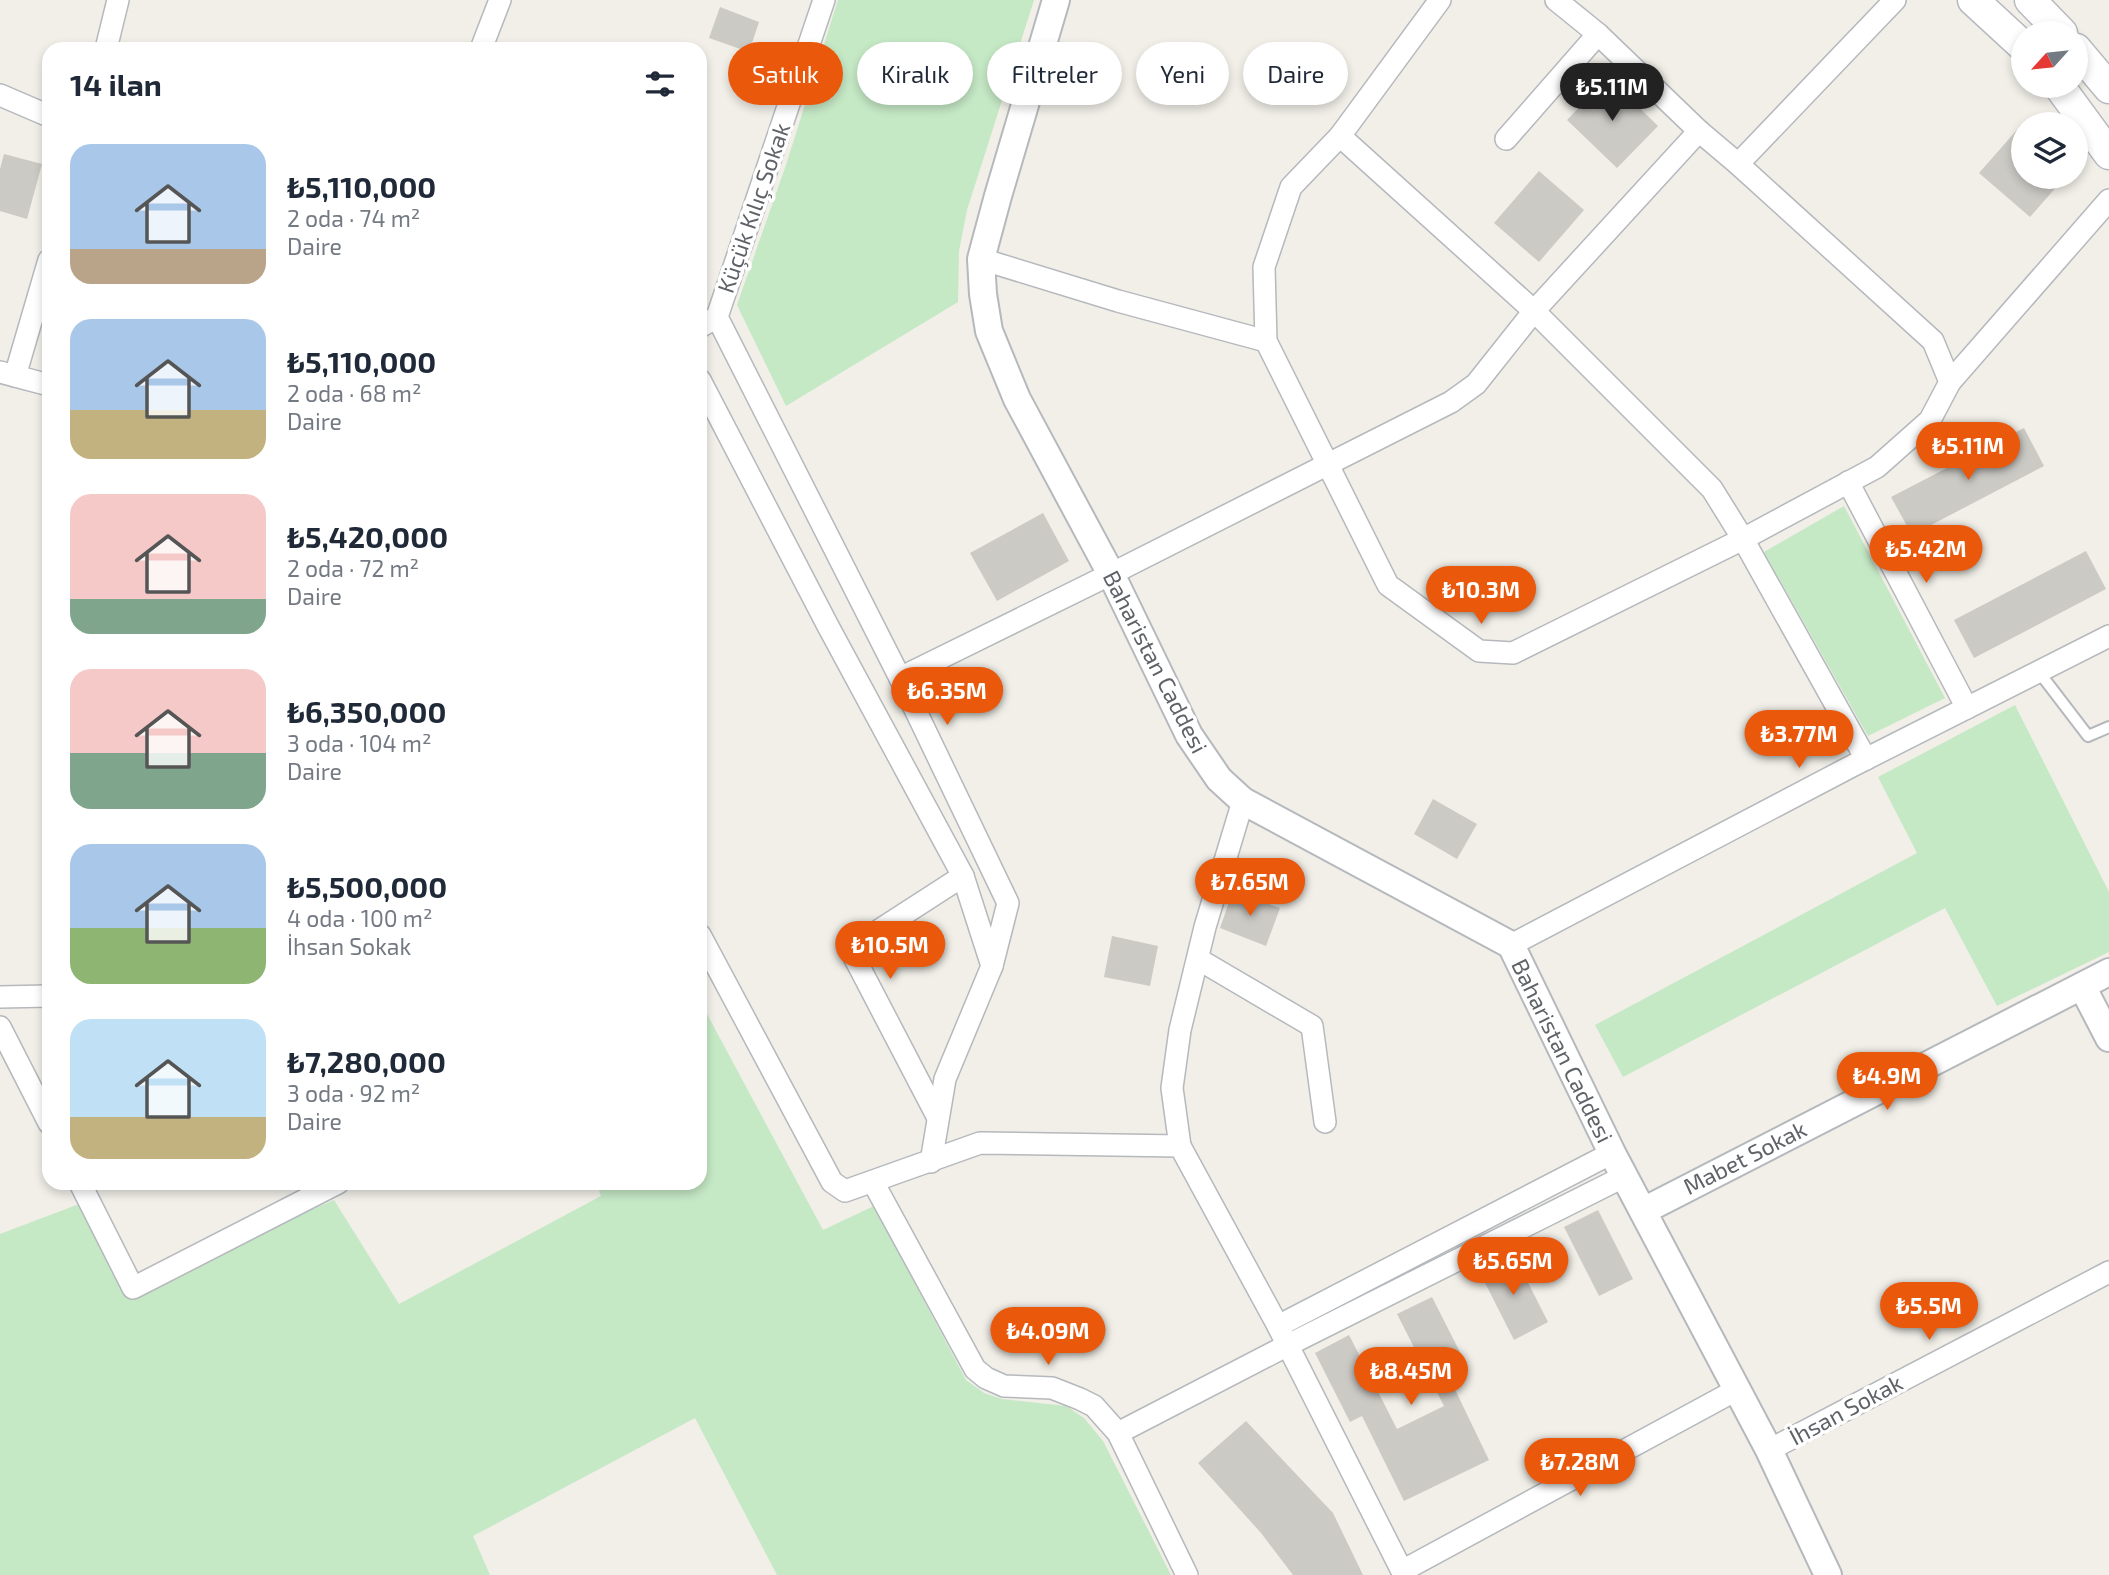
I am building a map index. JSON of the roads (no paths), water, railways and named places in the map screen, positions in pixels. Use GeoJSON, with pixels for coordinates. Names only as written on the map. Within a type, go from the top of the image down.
{"type":"FeatureCollection","features":[{"type":"Feature","properties":{"kind":"main road"},"geometry":{"type":"LineString","coordinates":[[1973,0],[2011,35]]}},
{"type":"Feature","properties":{"kind":"main road"},"geometry":{"type":"LineString","coordinates":[[2030,0],[2050,21]]}},
{"type":"Feature","properties":{"kind":"main road"},"geometry":{"type":"LineString","coordinates":[[2088,64],[2109,89]]}},
{"type":"Feature","properties":{"kind":"main road"},"geometry":{"type":"LineString","coordinates":[[2068,98],[2109,154]]}},
{"type":"Feature","properties":{"kind":"street"},"geometry":{"type":"LineString","coordinates":[[108,42],[118,0]]}},
{"type":"Feature","properties":{"kind":"street"},"geometry":{"type":"LineString","coordinates":[[484,42],[500,0]]}},
{"type":"Feature","properties":{"kind":"street","name":"Küçük Kılıç Sokak"},"geometry":{"type":"LineString","coordinates":[[709,322],[824,0]]}},
{"type":"Feature","properties":{"kind":"street","name":"Baharistan Caddesi"},"geometry":{"type":"LineString","coordinates":[[1056,0],[981,259],[989,331],[1017,399],[1111,574],[1189,735],[1219,779],[1242,801],[1511,945],[1612,1153],[1769,1450],[1828,1575]]}},
{"type":"Feature","properties":{"kind":"street"},"geometry":{"type":"LineString","coordinates":[[1440,0],[1340,136],[1291,187],[1264,267],[1266,341],[1388,585],[1479,651],[1513,653],[1743,538],[1877,467],[1930,420],[1950,382],[2109,200]]}},
{"type":"Feature","properties":{"kind":"street"},"geometry":{"type":"LineString","coordinates":[[1556,0],[1598,34],[1699,131],[1933,341],[1950,382]]}},
{"type":"Feature","properties":{"kind":"street"},"geometry":{"type":"LineString","coordinates":[[1738,164],[1895,0]]}},
{"type":"Feature","properties":{"kind":"street"},"geometry":{"type":"LineString","coordinates":[[1506,139],[1598,34]]}},
{"type":"Feature","properties":{"kind":"street"},"geometry":{"type":"LineString","coordinates":[[0,96],[42,113]]}},
{"type":"Feature","properties":{"kind":"street"},"geometry":{"type":"LineString","coordinates":[[900,678],[1451,402],[1476,384],[1534,311],[1699,131]]}},
{"type":"Feature","properties":{"kind":"street"},"geometry":{"type":"LineString","coordinates":[[1340,136],[1534,311],[1712,489],[1743,538],[1866,759]]}},
{"type":"Feature","properties":{"kind":"street"},"geometry":{"type":"LineString","coordinates":[[981,259],[1118,301],[1266,341]]}},
{"type":"Feature","properties":{"kind":"street"},"geometry":{"type":"LineString","coordinates":[[42,280],[7,374],[42,383]]}},
{"type":"Feature","properties":{"kind":"street"},"geometry":{"type":"LineString","coordinates":[[709,322],[900,678],[1009,902],[992,966],[945,1079],[930,1162]]}},
{"type":"Feature","properties":{"kind":"street"},"geometry":{"type":"LineString","coordinates":[[707,393],[963,876],[992,966]]}},
{"type":"Feature","properties":{"kind":"street"},"geometry":{"type":"LineString","coordinates":[[1848,482],[1967,708]]}},
{"type":"Feature","properties":{"kind":"street"},"geometry":{"type":"LineString","coordinates":[[1511,945],[1866,759],[2109,636]]}},
{"type":"Feature","properties":{"kind":"street"},"geometry":{"type":"LineString","coordinates":[[1242,801],[1180,1030],[1172,1088],[1180,1146],[1283,1336],[1403,1573],[1738,1389]]}},
{"type":"Feature","properties":{"kind":"street"},"geometry":{"type":"LineString","coordinates":[[938,1118],[852,953],[867,938],[963,876]]}},
{"type":"Feature","properties":{"kind":"street"},"geometry":{"type":"LineString","coordinates":[[707,948],[832,1182],[845,1191],[980,1143],[1180,1146]]}},
{"type":"Feature","properties":{"kind":"street"},"geometry":{"type":"LineString","coordinates":[[1198,959],[1312,1026],[1325,1122]]}},
{"type":"Feature","properties":{"kind":"street","name":"Mabet Sokak"},"geometry":{"type":"LineString","coordinates":[[1643,1211],[2109,972]]}},
{"type":"Feature","properties":{"kind":"street"},"geometry":{"type":"LineString","coordinates":[[2082,986],[2109,1038]]}},
{"type":"Feature","properties":{"kind":"street"},"geometry":{"type":"LineString","coordinates":[[0,997],[42,996]]}},
{"type":"Feature","properties":{"kind":"street"},"geometry":{"type":"LineString","coordinates":[[0,1027],[42,1109]]}},
{"type":"Feature","properties":{"kind":"street"},"geometry":{"type":"LineString","coordinates":[[1118,1433],[1283,1336],[1612,1153]]}},
{"type":"Feature","properties":{"kind":"street"},"geometry":{"type":"LineString","coordinates":[[1283,1336],[1625,1176]]}},
{"type":"Feature","properties":{"kind":"street"},"geometry":{"type":"LineString","coordinates":[[873,1182],[975,1369],[986,1378],[1004,1386],[1052,1388],[1094,1406],[1118,1433],[1187,1575]]}},
{"type":"Feature","properties":{"kind":"street"},"geometry":{"type":"LineString","coordinates":[[84,1190],[133,1288],[324,1190]]}},
{"type":"Feature","properties":{"kind":"street","name":"İhsan Sokak"},"geometry":{"type":"LineString","coordinates":[[1769,1450],[2109,1272]]}},
{"type":"Feature","properties":{"kind":"lane"},"geometry":{"type":"LineString","coordinates":[[2039,671],[2088,736],[2109,727]]}}]}
